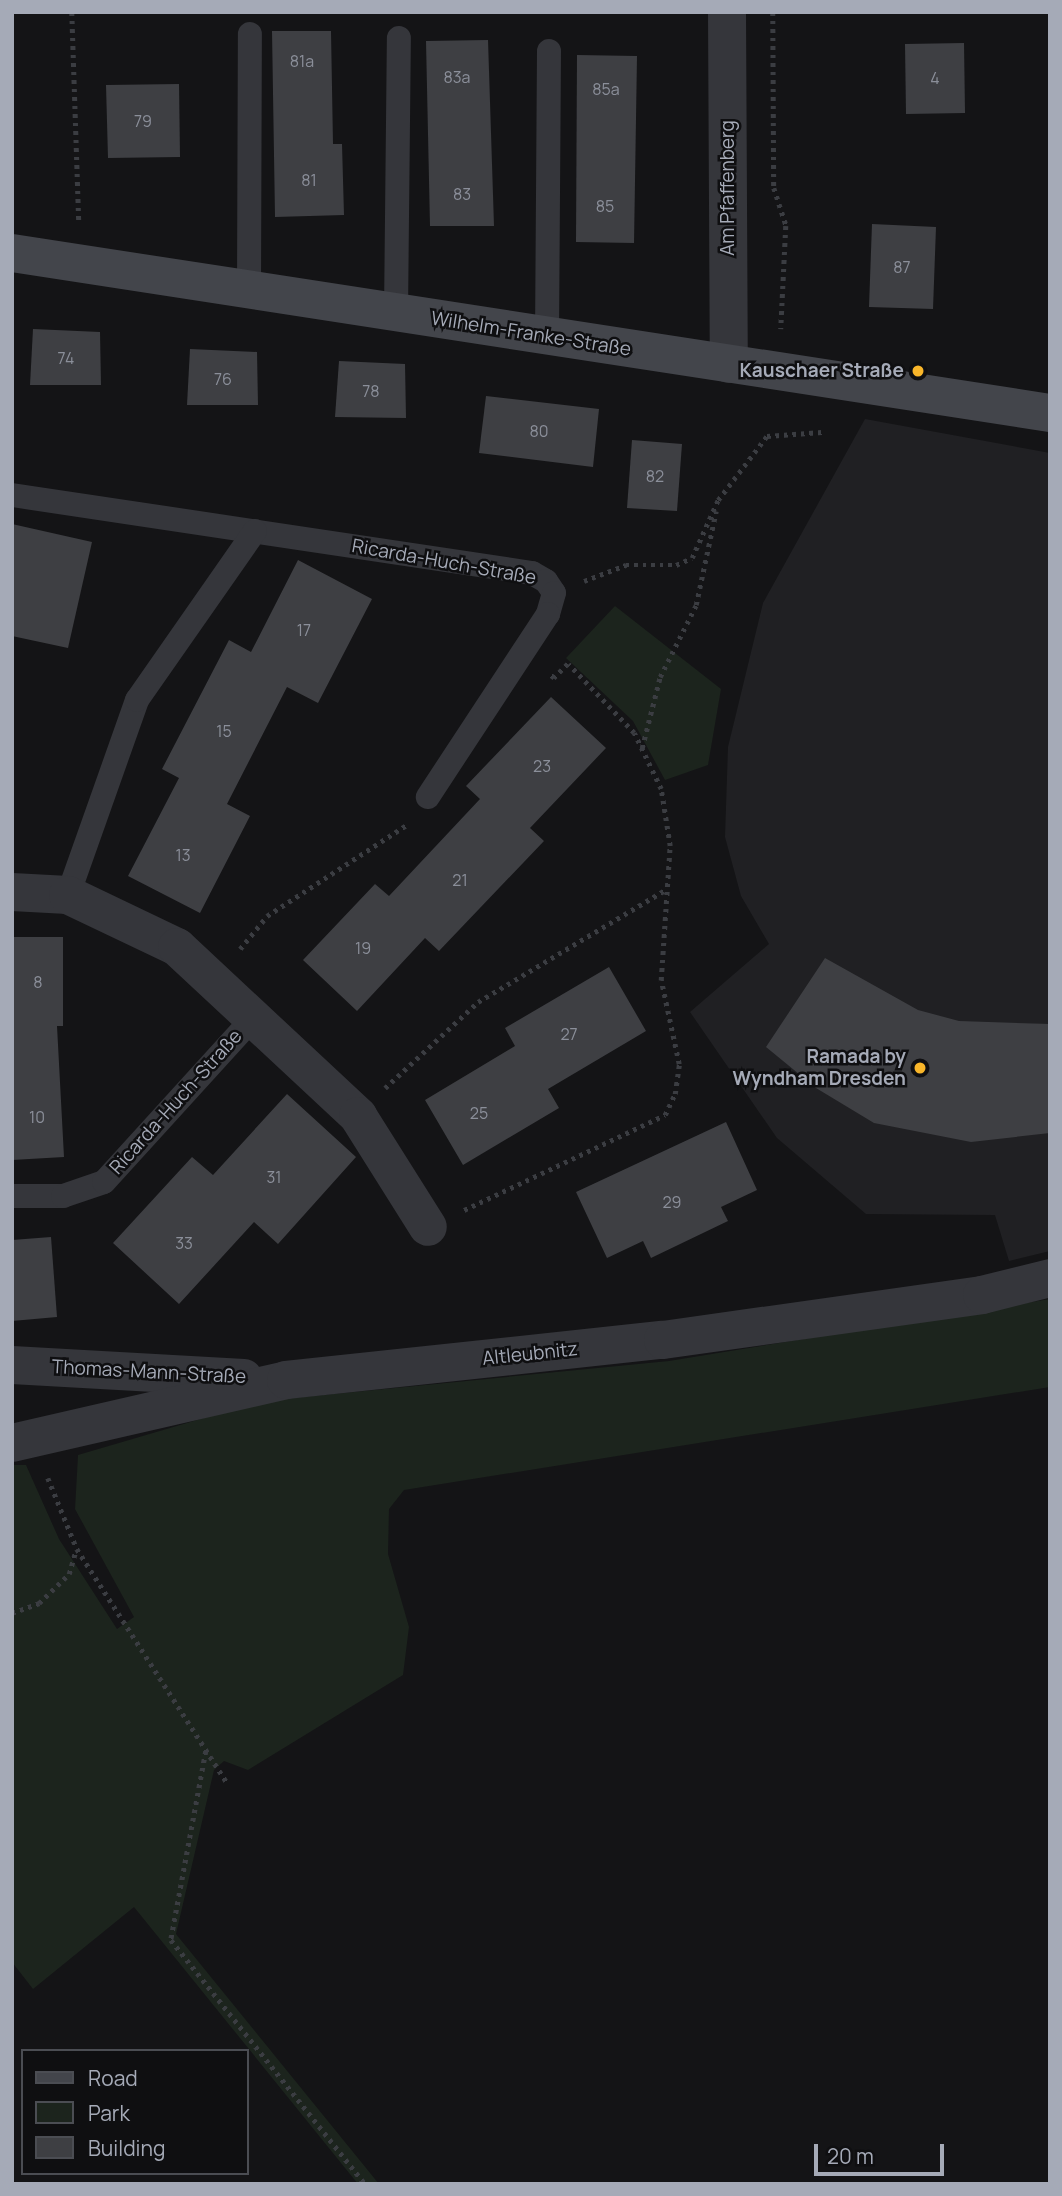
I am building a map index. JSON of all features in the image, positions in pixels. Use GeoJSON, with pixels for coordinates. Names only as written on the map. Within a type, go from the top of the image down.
{"type":"FeatureCollection","features":[{"type":"Feature","properties":{"kind":"street","name":"Am Pfaffenberg"},"geometry":{"type":"LineString","coordinates":[[727,12],[729,364]]}},
{"type":"Feature","properties":{"kind":"street","name":"Wilhelm-Franke-Straße"},"geometry":{"type":"LineString","coordinates":[[12,253],[1050,413]]}},
{"type":"Feature","properties":{"kind":"street","name":"Ricarda-Huch-Straße"},"geometry":{"type":"LineString","coordinates":[[12,892],[68,895],[177,947],[256,1015],[358,1116],[428,1227]]}},
{"type":"Feature","properties":{"kind":"street","name":"Altleubnitz"},"geometry":{"type":"LineString","coordinates":[[23,1442],[286,1380],[663,1340],[982,1295],[1050,1278]]}},
{"type":"Feature","properties":{"kind":"street","name":"Thomas-Mann-Straße"},"geometry":{"type":"LineString","coordinates":[[12,1365],[286,1380]]}},
{"type":"Feature","properties":{"kind":"lane"},"geometry":{"type":"LineString","coordinates":[[249,289],[250,34]]}},
{"type":"Feature","properties":{"kind":"lane"},"geometry":{"type":"LineString","coordinates":[[396,313],[400,38]]}},
{"type":"Feature","properties":{"kind":"lane"},"geometry":{"type":"LineString","coordinates":[[547,337],[549,51]]}},
{"type":"Feature","properties":{"kind":"lane","name":"Ricarda-Huch-Straße"},"geometry":{"type":"LineString","coordinates":[[12,495],[532,573],[554,593],[548,614],[422,806]]}},
{"type":"Feature","properties":{"kind":"lane"},"geometry":{"type":"LineString","coordinates":[[68,895],[138,700],[255,531]]}},
{"type":"Feature","properties":{"kind":"lane","name":"Ricarda-Huch-Straße"},"geometry":{"type":"LineString","coordinates":[[12,1196],[63,1196],[104,1182],[256,1015]]}},
{"type":"Feature","properties":{"kind":"path"},"geometry":{"type":"LineString","coordinates":[[72,12],[79,264]]}},
{"type":"Feature","properties":{"kind":"path"},"geometry":{"type":"LineString","coordinates":[[773,12],[774,188],[786,226],[779,372]]}},
{"type":"Feature","properties":{"kind":"path"},"geometry":{"type":"LineString","coordinates":[[554,593],[626,565],[676,565],[692,558],[718,500],[767,436],[822,432]]}},
{"type":"Feature","properties":{"kind":"path"},"geometry":{"type":"LineString","coordinates":[[642,748],[660,677],[696,606],[718,500]]}},
{"type":"Feature","properties":{"kind":"path"},"geometry":{"type":"LineString","coordinates":[[506,1191],[665,1115],[678,1064],[661,980],[667,889],[666,815],[642,748],[568,664]]}},
{"type":"Feature","properties":{"kind":"path"},"geometry":{"type":"LineString","coordinates":[[246,941],[267,916],[400,833],[422,806]]}},
{"type":"Feature","properties":{"kind":"path"},"geometry":{"type":"LineString","coordinates":[[391,1083],[478,1002],[667,889]]}},
{"type":"Feature","properties":{"kind":"path"},"geometry":{"type":"LineString","coordinates":[[23,1442],[76,1549],[227,1783]]}},
{"type":"Feature","properties":{"kind":"path"},"geometry":{"type":"LineString","coordinates":[[12,1613],[39,1603],[59,1583],[76,1549]]}},
{"type":"Feature","properties":{"kind":"path"},"geometry":{"type":"LineString","coordinates":[[206,1751],[171,1940],[365,2184]]}},
{"type":"Feature","properties":{"kind":"shaded area"},"geometry":{"type":"Polygon","coordinates":[[[865,419],[1050,453],[1050,1251],[1009,1261],[995,1215],[866,1214],[777,1138],[690,1012],[769,944],[741,896],[725,837],[728,747],[763,603],[865,419]]]}},
{"type":"Feature","properties":{"kind":"green space"},"geometry":{"type":"Polygon","coordinates":[[[615,606],[721,689],[708,765],[665,780],[633,721],[566,658],[615,606]]]}},
{"type":"Feature","properties":{"kind":"green space"},"geometry":{"type":"Polygon","coordinates":[[[1050,1299],[1050,1387],[404,1490],[389,1509],[388,1554],[409,1627],[403,1675],[248,1770],[224,1761],[214,1770],[176,1934],[379,2184],[358,2184],[134,1907],[33,1989],[12,1962],[12,1465],[26,1465],[59,1539],[117,1629],[134,1617],[75,1509],[78,1455],[262,1401],[669,1361],[1050,1299]]]}},
{"type":"Feature","properties":{"kind":"building"},"geometry":{"type":"Polygon","coordinates":[[[272,31],[331,31],[333,144],[342,144],[344,215],[275,217],[272,31]]]}},
{"type":"Feature","properties":{"kind":"building"},"geometry":{"type":"Polygon","coordinates":[[[488,40],[494,226],[430,226],[426,41],[488,40]]]}},
{"type":"Feature","properties":{"kind":"building"},"geometry":{"type":"Polygon","coordinates":[[[964,43],[965,113],[906,114],[905,44],[964,43]]]}},
{"type":"Feature","properties":{"kind":"building"},"geometry":{"type":"Polygon","coordinates":[[[577,55],[637,56],[634,243],[576,242],[577,55]]]}},
{"type":"Feature","properties":{"kind":"building"},"geometry":{"type":"Polygon","coordinates":[[[179,84],[180,157],[108,158],[106,85],[179,84]]]}},
{"type":"Feature","properties":{"kind":"building"},"geometry":{"type":"Polygon","coordinates":[[[872,224],[936,227],[933,309],[869,307],[872,224]]]}},
{"type":"Feature","properties":{"kind":"building"},"geometry":{"type":"Polygon","coordinates":[[[33,329],[100,332],[101,385],[30,385],[33,329]]]}},
{"type":"Feature","properties":{"kind":"building"},"geometry":{"type":"Polygon","coordinates":[[[190,349],[257,352],[258,405],[187,405],[190,349]]]}},
{"type":"Feature","properties":{"kind":"building"},"geometry":{"type":"Polygon","coordinates":[[[339,361],[405,364],[406,418],[335,417],[339,361]]]}},
{"type":"Feature","properties":{"kind":"building"},"geometry":{"type":"Polygon","coordinates":[[[486,396],[599,409],[593,467],[479,453],[486,396]]]}},
{"type":"Feature","properties":{"kind":"building"},"geometry":{"type":"Polygon","coordinates":[[[632,440],[682,444],[677,511],[627,508],[632,440]]]}},
{"type":"Feature","properties":{"kind":"building"},"geometry":{"type":"Polygon","coordinates":[[[12,524],[92,542],[68,648],[12,636],[12,524]]]}},
{"type":"Feature","properties":{"kind":"building"},"geometry":{"type":"Polygon","coordinates":[[[298,560],[372,599],[318,703],[287,687],[227,804],[250,816],[200,913],[128,876],[179,778],[162,769],[229,640],[251,652],[298,560]]]}},
{"type":"Feature","properties":{"kind":"building"},"geometry":{"type":"Polygon","coordinates":[[[551,697],[606,748],[530,828],[544,841],[439,951],[425,938],[357,1011],[303,960],[375,884],[389,896],[480,799],[466,786],[551,697]]]}},
{"type":"Feature","properties":{"kind":"building"},"geometry":{"type":"Polygon","coordinates":[[[12,937],[63,937],[63,1026],[57,1026],[64,1157],[12,1160],[12,937]]]}},
{"type":"Feature","properties":{"kind":"building","name":"Ramada by Wyndham Dresden"},"geometry":{"type":"Polygon","coordinates":[[[825,958],[918,1010],[959,1021],[1050,1024],[1050,1133],[971,1142],[874,1123],[816,1088],[766,1047],[825,958]]]}},
{"type":"Feature","properties":{"kind":"building"},"geometry":{"type":"Polygon","coordinates":[[[609,967],[646,1031],[548,1089],[559,1108],[463,1165],[425,1100],[515,1046],[505,1028],[609,967]]]}},
{"type":"Feature","properties":{"kind":"building"},"geometry":{"type":"Polygon","coordinates":[[[287,1094],[356,1157],[278,1244],[254,1222],[179,1304],[113,1243],[192,1157],[213,1175],[287,1094]]]}},
{"type":"Feature","properties":{"kind":"building"},"geometry":{"type":"Polygon","coordinates":[[[726,1122],[757,1190],[721,1207],[728,1221],[651,1258],[643,1241],[607,1258],[576,1192],[726,1122]]]}},
{"type":"Feature","properties":{"kind":"building"},"geometry":{"type":"Polygon","coordinates":[[[51,1237],[57,1317],[12,1321],[12,1240],[51,1237]]]}},
{"type":"Feature","properties":{"kind":"place","name":"Kauschaer Straße"},"geometry":{"type":"Point","coordinates":[918,371]}},
{"type":"Feature","properties":{"kind":"place","name":"Ramada by Wyndham Dresden"},"geometry":{"type":"Point","coordinates":[920,1068]}}]}
